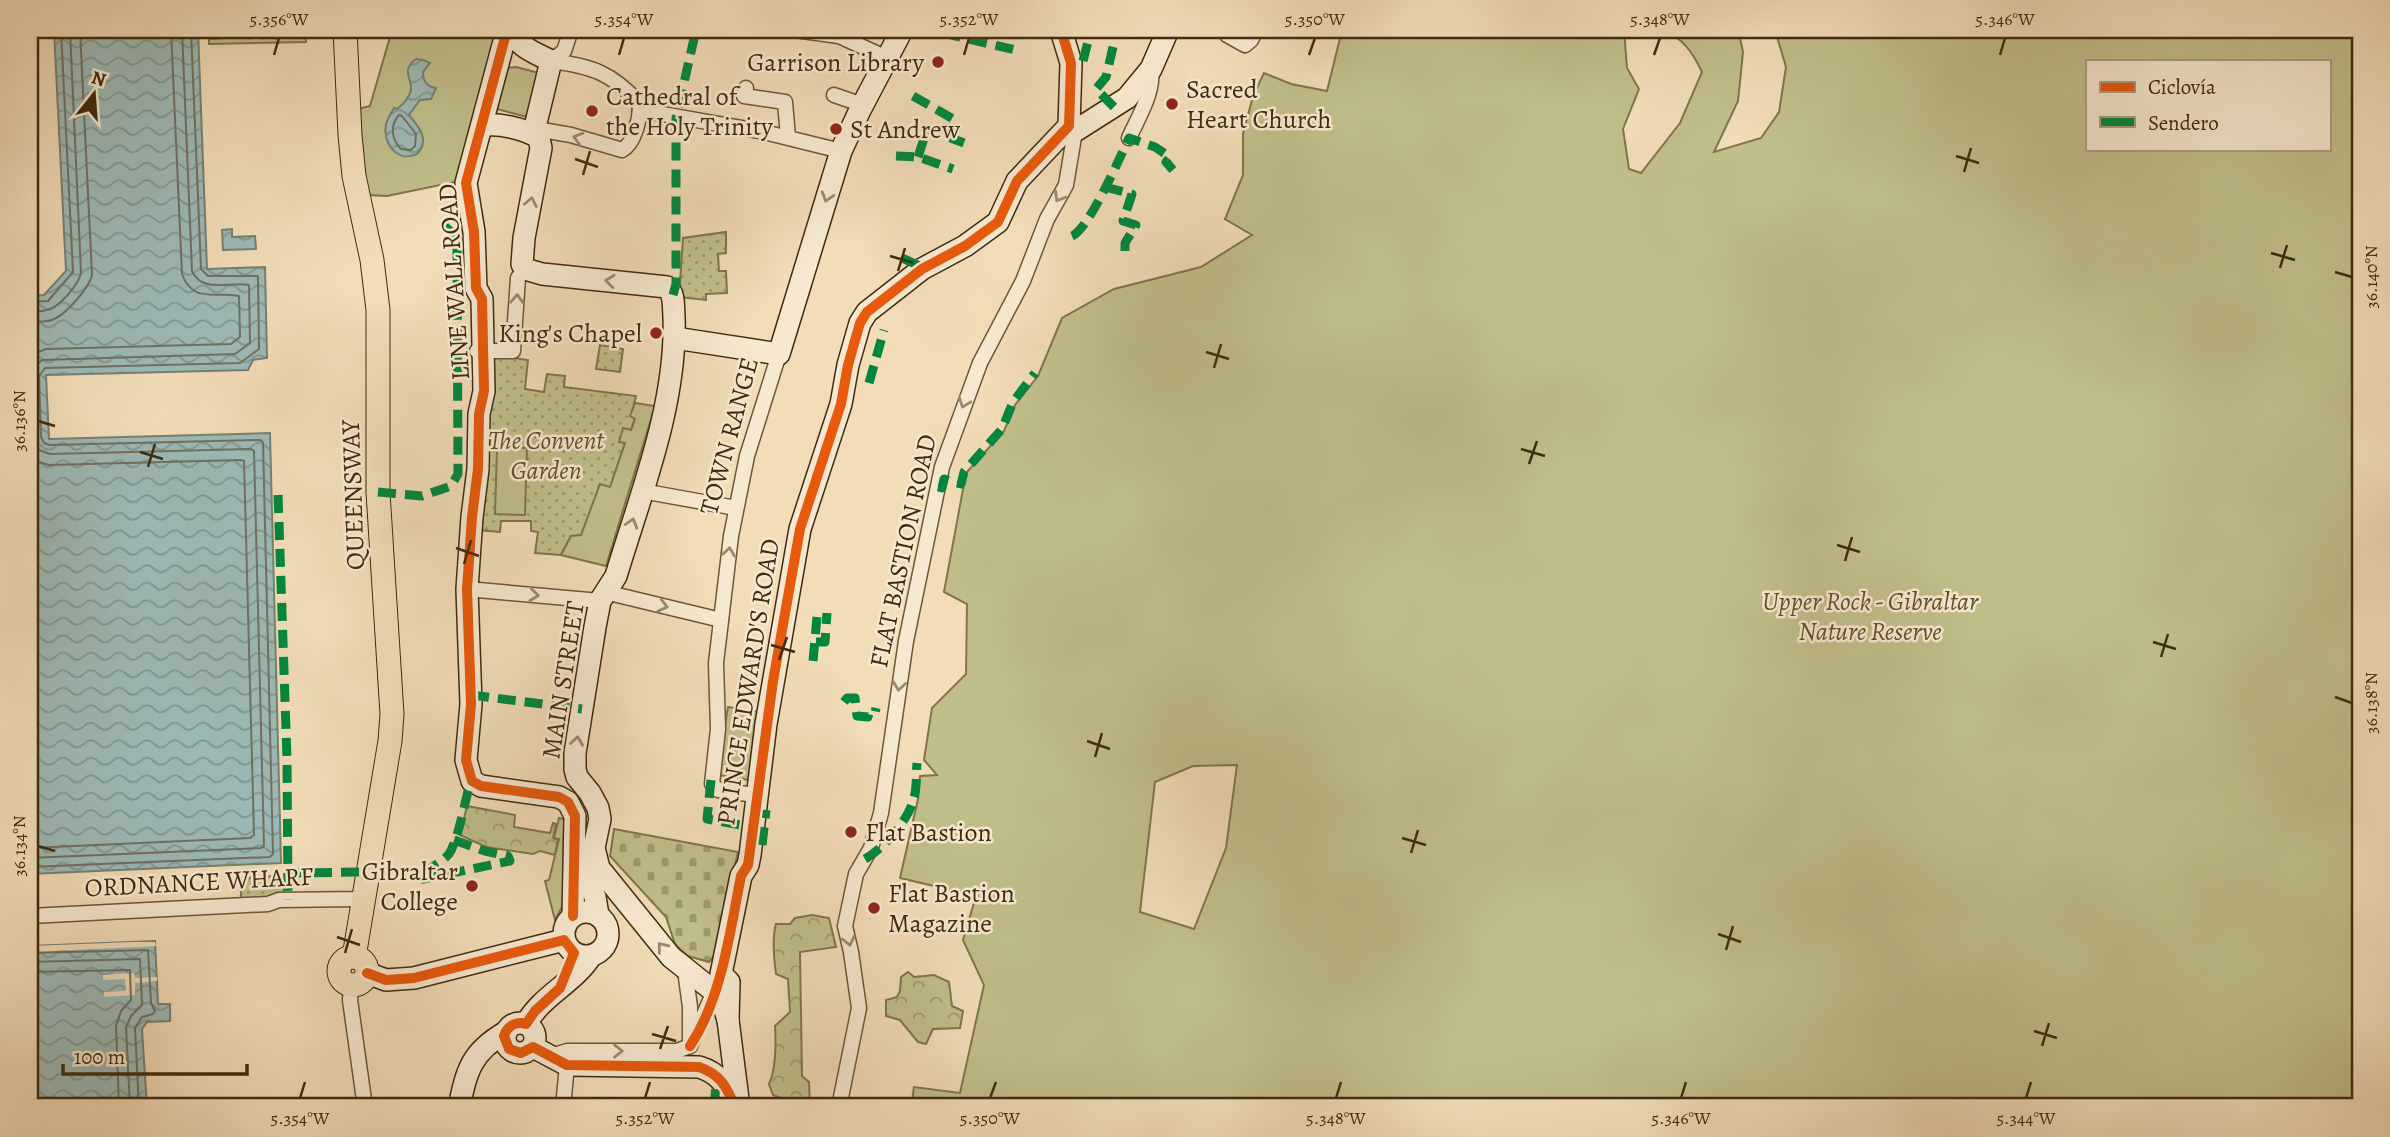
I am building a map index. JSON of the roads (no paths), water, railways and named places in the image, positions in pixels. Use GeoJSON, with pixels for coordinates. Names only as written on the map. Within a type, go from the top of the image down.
{"type":"FeatureCollection","features":[{"type":"Feature","properties":{"kind":"main road","name":"QUEENSWAY"},"geometry":{"type":"LineString","coordinates":[[345,30],[354,176],[372,260],[378,310],[378,492],[392,714],[390,741],[365,888],[357,972]]}},
{"type":"Feature","properties":{"kind":"street","name":"LINE WALL ROAD"},"geometry":{"type":"LineString","coordinates":[[507,30],[468,172],[466,189],[474,232],[476,288],[482,299],[480,351],[484,391],[480,414],[478,470],[471,517],[467,589],[471,704],[466,760],[471,779],[485,788],[559,797]]}},
{"type":"Feature","properties":{"kind":"street"},"geometry":{"type":"LineString","coordinates":[[488,104],[494,112],[528,120],[537,127],[622,150],[628,147],[631,140],[640,104],[611,76],[596,69],[551,61],[523,46],[512,30]]}},
{"type":"Feature","properties":{"kind":"street"},"geometry":{"type":"LineString","coordinates":[[480,351],[513,351],[518,278],[525,269],[522,264],[523,252],[540,153],[537,127],[551,61],[564,51],[571,30]]}},
{"type":"Feature","properties":{"kind":"street"},"geometry":{"type":"LineString","coordinates":[[795,30],[839,36],[887,58]]}},
{"type":"Feature","properties":{"kind":"street","name":"TOWN RANGE"},"geometry":{"type":"LineString","coordinates":[[755,795],[718,790],[712,784],[718,729],[716,663],[736,508],[751,441],[841,151],[902,30]]}},
{"type":"Feature","properties":{"kind":"street"},"geometry":{"type":"LineString","coordinates":[[1061,30],[1071,63],[1069,127]]}},
{"type":"Feature","properties":{"kind":"street","name":"PRINCE EDWARD'S ROAD"},"geometry":{"type":"LineString","coordinates":[[718,982],[741,876],[749,857],[757,804],[755,795],[800,529],[841,404],[848,365],[864,316],[922,269],[965,246],[998,222],[1017,181],[1069,127],[1127,99],[1151,69],[1168,30]]}},
{"type":"Feature","properties":{"kind":"street"},"geometry":{"type":"LineString","coordinates":[[1223,30],[1245,45],[1256,30]]}},
{"type":"Feature","properties":{"kind":"street"},"geometry":{"type":"LineString","coordinates":[[1129,138],[1144,105],[1152,79],[1151,69]]}},
{"type":"Feature","properties":{"kind":"street"},"geometry":{"type":"LineString","coordinates":[[746,88],[744,96],[785,102],[788,137]]}},
{"type":"Feature","properties":{"kind":"street"},"geometry":{"type":"LineString","coordinates":[[834,96],[861,107]]}},
{"type":"Feature","properties":{"kind":"street"},"geometry":{"type":"LineString","coordinates":[[640,110],[788,137],[841,151]]}},
{"type":"Feature","properties":{"kind":"street"},"geometry":{"type":"LineString","coordinates":[[482,126],[490,124],[528,132],[537,127]]}},
{"type":"Feature","properties":{"kind":"street","name":"FLAT BASTION ROAD"},"geometry":{"type":"LineString","coordinates":[[839,1107],[859,1008],[845,926],[856,874],[871,848],[881,813],[905,642],[942,467],[979,363],[1023,281],[1047,219],[1066,185],[1069,127]]}},
{"type":"Feature","properties":{"kind":"street","name":"MAIN STREET"},"geometry":{"type":"LineString","coordinates":[[525,269],[542,274],[667,287],[673,295],[675,338],[670,391],[616,576],[603,597],[575,753],[577,777],[598,808],[599,826],[594,848],[599,868],[643,920]]}},
{"type":"Feature","properties":{"kind":"street"},"geometry":{"type":"LineString","coordinates":[[675,338],[779,354]]}},
{"type":"Feature","properties":{"kind":"street"},"geometry":{"type":"LineString","coordinates":[[642,491],[736,508]]}},
{"type":"Feature","properties":{"kind":"street"},"geometry":{"type":"LineString","coordinates":[[467,589],[603,597],[721,620]]}},
{"type":"Feature","properties":{"kind":"street"},"geometry":{"type":"LineString","coordinates":[[573,916],[575,816],[568,802],[559,797],[569,790],[577,777]]}},
{"type":"Feature","properties":{"kind":"street"},"geometry":{"type":"LineString","coordinates":[[357,972],[386,979],[414,978],[576,949],[601,950],[608,940],[608,928],[600,916],[581,857],[577,777]]}},
{"type":"Feature","properties":{"kind":"street","name":"ORDNANCE WHARF"},"geometry":{"type":"LineString","coordinates":[[30,916],[268,904],[279,900],[358,899],[359,893],[365,888]]}},
{"type":"Feature","properties":{"kind":"street"},"geometry":{"type":"LineString","coordinates":[[526,1024],[535,1010],[582,970],[565,926],[573,916],[585,911],[600,916],[617,910],[643,920],[660,945],[685,970],[718,982]]}},
{"type":"Feature","properties":{"kind":"street"},"geometry":{"type":"LineString","coordinates":[[685,970],[690,1007],[690,1046]]}},
{"type":"Feature","properties":{"kind":"street","name":"QUEENSWAY"},"geometry":{"type":"LineString","coordinates":[[357,972],[349,1000],[365,1107]]}},
{"type":"Feature","properties":{"kind":"street"},"geometry":{"type":"LineString","coordinates":[[718,982],[728,1020],[735,1102]]}},
{"type":"Feature","properties":{"kind":"street"},"geometry":{"type":"LineString","coordinates":[[550,1056],[567,1051],[677,1051],[690,1046],[718,982]]}},
{"type":"Feature","properties":{"kind":"street"},"geometry":{"type":"LineString","coordinates":[[526,1024],[512,1025],[506,1038],[512,1051],[550,1056],[594,1067],[693,1065],[714,1073],[735,1102]]}},
{"type":"Feature","properties":{"kind":"street"},"geometry":{"type":"LineString","coordinates":[[526,1024],[550,1056],[563,1107]]}},
{"type":"Feature","properties":{"kind":"street"},"geometry":{"type":"LineString","coordinates":[[459,1107],[467,1072],[488,1042],[506,1038]]}},
{"type":"Feature","properties":{"kind":"water"},"geometry":{"type":"Polygon","coordinates":[[[54,30],[198,30],[207,269],[265,267],[267,358],[253,360],[248,370],[46,375],[49,439],[270,433],[281,863],[30,874],[30,296],[44,295],[66,271],[54,30]]]}},
{"type":"Feature","properties":{"kind":"water"},"geometry":{"type":"Polygon","coordinates":[[[416,59],[430,63],[423,72],[424,78],[428,85],[436,88],[431,99],[420,100],[409,115],[422,133],[423,143],[417,154],[404,156],[389,145],[385,131],[394,108],[397,109],[410,93],[408,71],[416,59]]]}},
{"type":"Feature","properties":{"kind":"water"},"geometry":{"type":"Polygon","coordinates":[[[232,229],[232,237],[255,236],[256,249],[223,250],[222,230],[232,229]]]}},
{"type":"Feature","properties":{"kind":"water"},"geometry":{"type":"Polygon","coordinates":[[[155,941],[158,1004],[170,1004],[170,1021],[147,1022],[142,1029],[147,1107],[30,1107],[30,946],[155,941]]]}},
{"type":"Feature","properties":{"kind":"place","name":"Garrison Library"},"geometry":{"type":"Point","coordinates":[938,62]}},
{"type":"Feature","properties":{"kind":"place","name":"Sacred Heart Church"},"geometry":{"type":"Point","coordinates":[1172,104]}},
{"type":"Feature","properties":{"kind":"place","name":"Cathedral of the Holy Trinity"},"geometry":{"type":"Point","coordinates":[592,111]}},
{"type":"Feature","properties":{"kind":"place","name":"St Andrew"},"geometry":{"type":"Point","coordinates":[836,129]}},
{"type":"Feature","properties":{"kind":"place","name":"King's Chapel"},"geometry":{"type":"Point","coordinates":[656,333]}},
{"type":"Feature","properties":{"kind":"place","name":"Flat Bastion"},"geometry":{"type":"Point","coordinates":[851,832]}},
{"type":"Feature","properties":{"kind":"place","name":"Gibraltar College"},"geometry":{"type":"Point","coordinates":[472,886]}},
{"type":"Feature","properties":{"kind":"place","name":"Flat Bastion Magazine"},"geometry":{"type":"Point","coordinates":[874,908]}},
{"type":"Feature","properties":{"kind":"park label","name":"The Convent Garden"},"geometry":{"type":"Point","coordinates":[546,455]}},
{"type":"Feature","properties":{"kind":"park label","name":"Upper Rock - Gibraltar Nature Reserve"},"geometry":{"type":"Point","coordinates":[1870,616]}}]}
